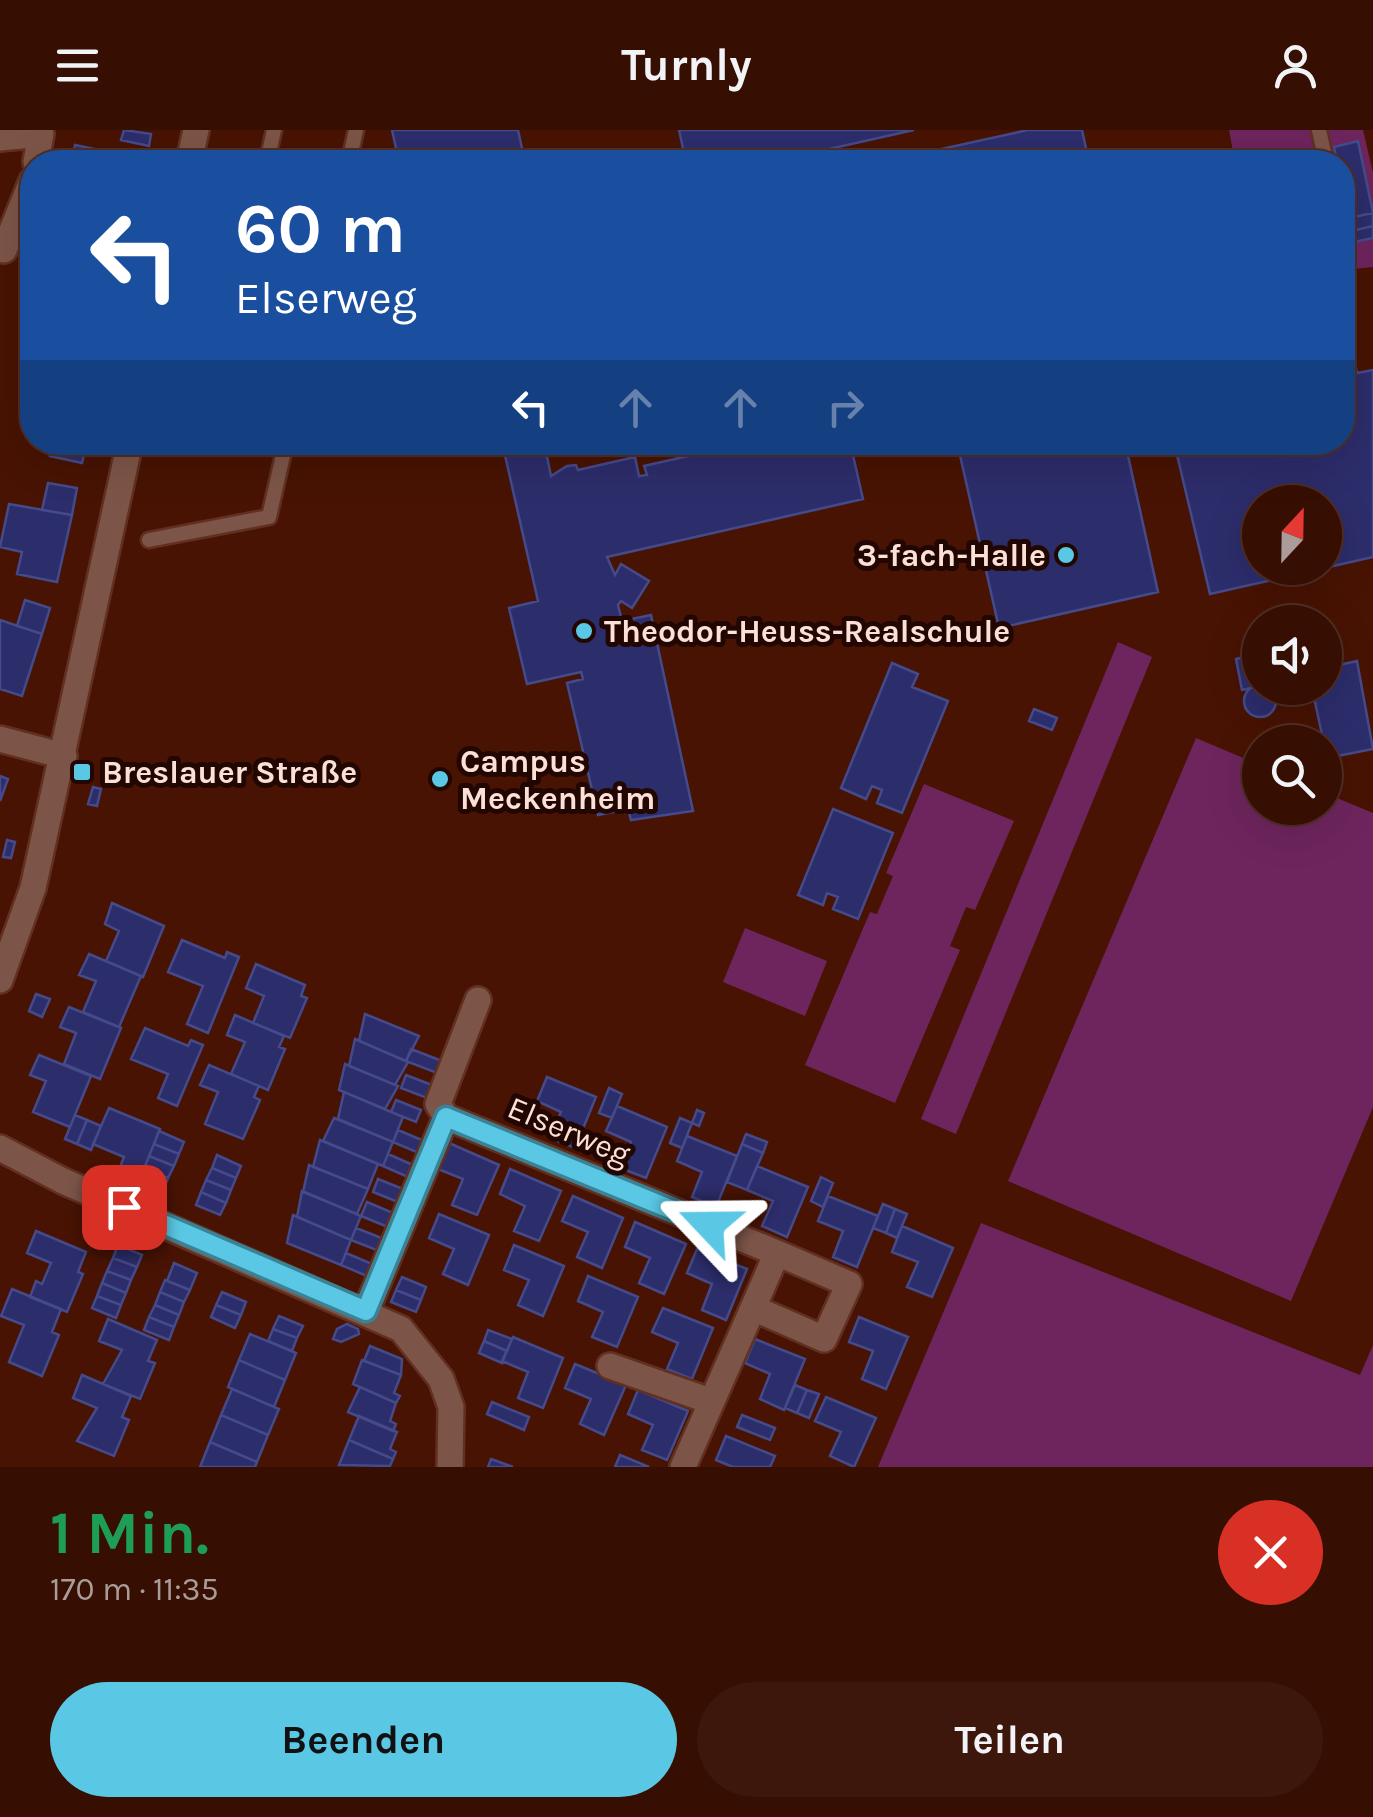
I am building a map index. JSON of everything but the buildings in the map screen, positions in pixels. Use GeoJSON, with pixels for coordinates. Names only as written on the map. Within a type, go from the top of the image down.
{"type":"FeatureCollection","features":[{"type":"Feature","properties":{"kind":"street"},"geometry":{"type":"LineString","coordinates":[[0,138],[40,134],[38,150]]}},
{"type":"Feature","properties":{"kind":"street"},"geometry":{"type":"LineString","coordinates":[[1,254],[20,209]]}},
{"type":"Feature","properties":{"kind":"street"},"geometry":{"type":"LineString","coordinates":[[0,980],[34,888],[127,455]]}},
{"type":"Feature","properties":{"kind":"street"},"geometry":{"type":"LineString","coordinates":[[0,739],[64,756]]}},
{"type":"Feature","properties":{"kind":"street"},"geometry":{"type":"LineString","coordinates":[[366,1311],[446,1117],[438,1104],[478,1000]]}},
{"type":"Feature","properties":{"kind":"street","name":"Elserweg"},"geometry":{"type":"LineString","coordinates":[[446,1117],[849,1284],[824,1339],[753,1308]]}},
{"type":"Feature","properties":{"kind":"street"},"geometry":{"type":"LineString","coordinates":[[0,1148],[63,1180],[402,1328],[440,1378],[451,1407],[450,1467]]}},
{"type":"Feature","properties":{"kind":"street"},"geometry":{"type":"LineString","coordinates":[[683,1467],[776,1253]]}},
{"type":"Feature","properties":{"kind":"street"},"geometry":{"type":"LineString","coordinates":[[610,1366],[710,1401]]}},
{"type":"Feature","properties":{"kind":"lane"},"geometry":{"type":"LineString","coordinates":[[149,540],[269,518],[283,455]]}},
{"type":"Feature","properties":{"kind":"shaded area"},"geometry":{"type":"Polygon","coordinates":[[[1229,130],[1363,130],[1373,173],[1373,267],[1355,269],[1355,150],[1233,150],[1229,130]]]}},
{"type":"Feature","properties":{"kind":"shaded area"},"geometry":{"type":"Polygon","coordinates":[[[1118,642],[1152,657],[956,1134],[921,1119],[1118,642]]]}},
{"type":"Feature","properties":{"kind":"shaded area"},"geometry":{"type":"Polygon","coordinates":[[[1196,738],[1242,757],[1242,825],[1342,825],[1342,800],[1373,813],[1373,1107],[1291,1301],[1008,1181],[1196,738]]]}},
{"type":"Feature","properties":{"kind":"shaded area"},"geometry":{"type":"Polygon","coordinates":[[[924,784],[1014,821],[975,910],[966,907],[950,946],[960,950],[895,1103],[805,1065],[870,912],[877,914],[893,876],[886,873],[924,784]]]}},
{"type":"Feature","properties":{"kind":"shaded area"},"geometry":{"type":"Polygon","coordinates":[[[745,928],[827,961],[805,1016],[723,982],[745,928]]]}},
{"type":"Feature","properties":{"kind":"shaded area"},"geometry":{"type":"Polygon","coordinates":[[[981,1223],[1360,1375],[1373,1345],[1373,1467],[878,1467],[981,1223]]]}},
{"type":"Feature","properties":{"kind":"place","name":"3-fach-Halle"},"geometry":{"type":"Point","coordinates":[1066,555]}},
{"type":"Feature","properties":{"kind":"place","name":"Theodor-Heuss-Realschule"},"geometry":{"type":"Point","coordinates":[584,631]}},
{"type":"Feature","properties":{"kind":"place","name":"Breslauer Straße"},"geometry":{"type":"Point","coordinates":[82,772]}},
{"type":"Feature","properties":{"kind":"place","name":"Campus Meckenheim"},"geometry":{"type":"Point","coordinates":[440,779]}},
{"type":"Feature","properties":{"kind":"route"},"geometry":{"type":"LineString","coordinates":[[124,1207],[366,1311],[446,1117],[709,1225]]}}]}
